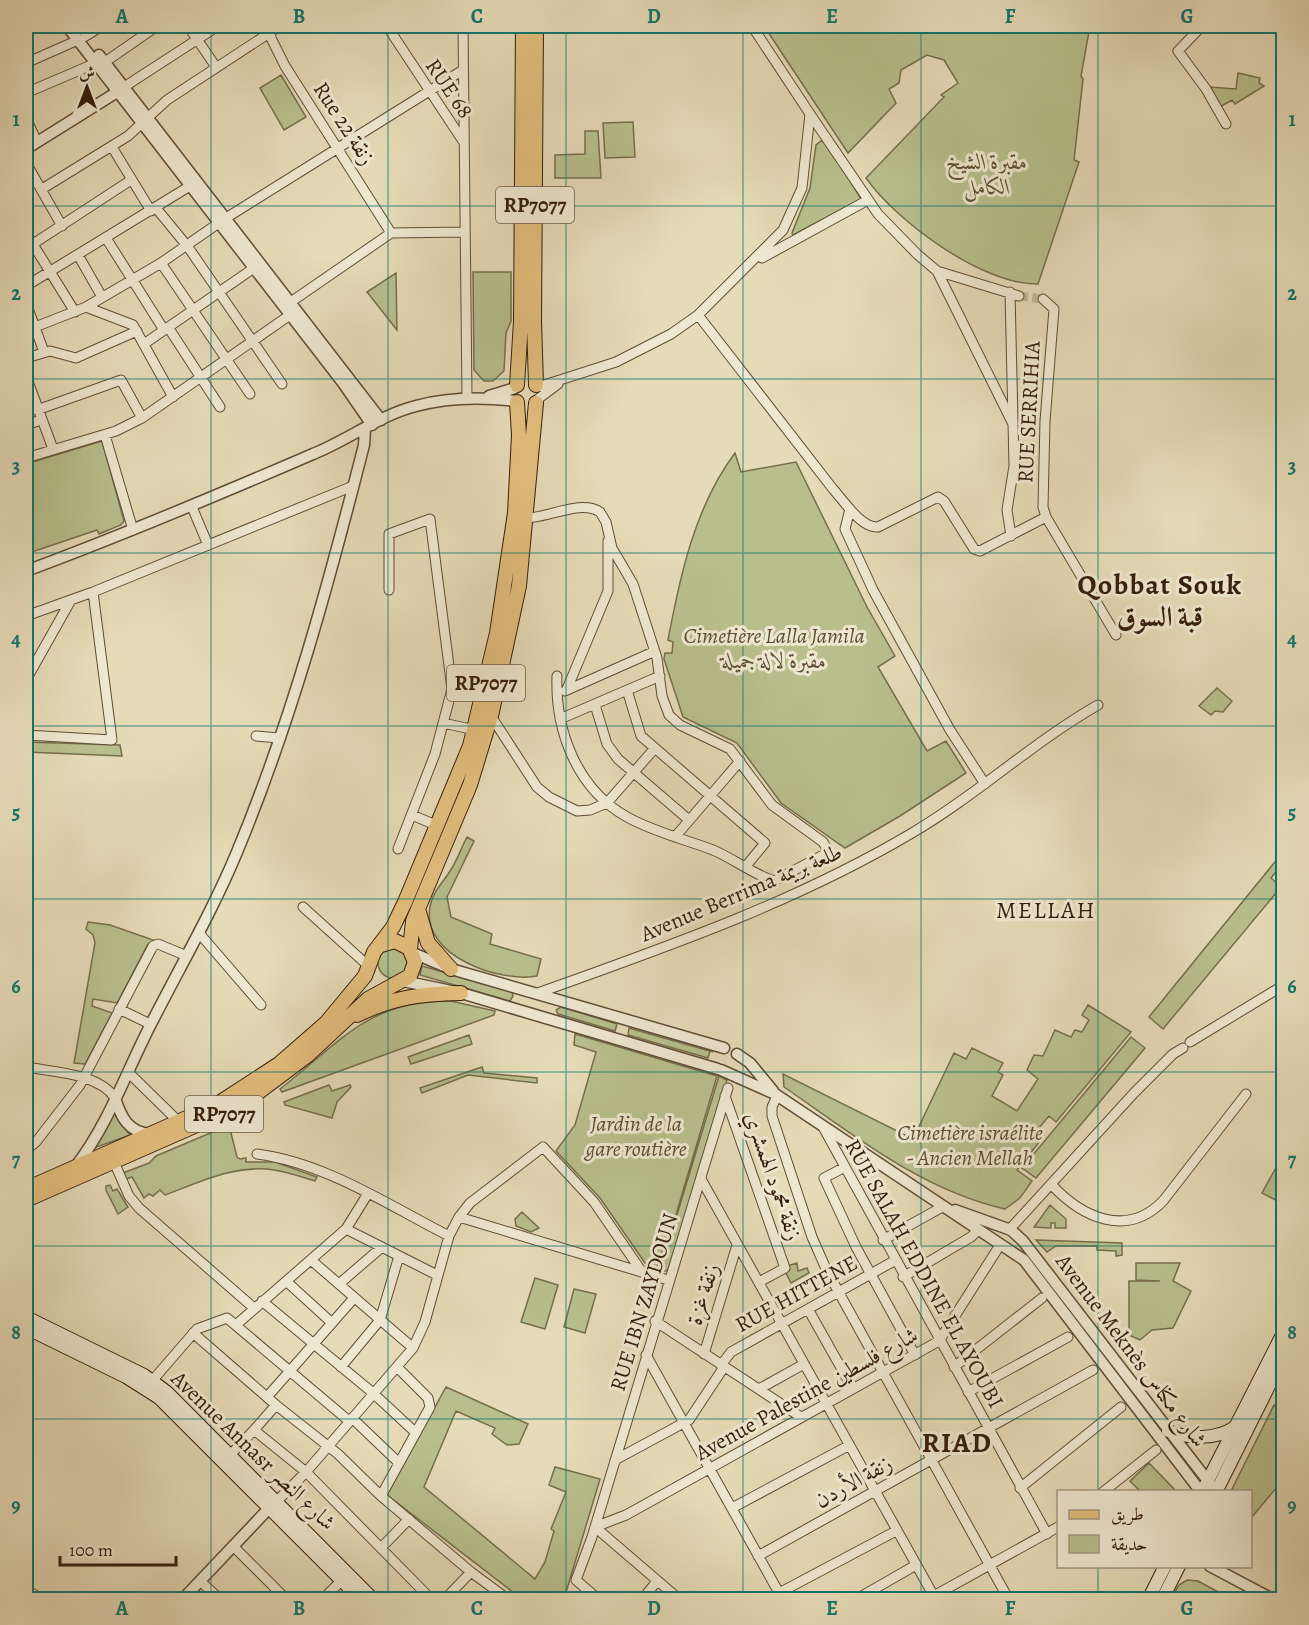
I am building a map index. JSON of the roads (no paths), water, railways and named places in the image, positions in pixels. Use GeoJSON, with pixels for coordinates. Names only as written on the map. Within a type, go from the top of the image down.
{"type":"FeatureCollection","features":[{"type":"Feature","properties":{"kind":"main road","name":"RP7077"},"geometry":{"type":"LineString","coordinates":[[26,1189],[216,1105],[245,1088],[300,1047],[356,988],[372,963],[374,952],[393,927],[438,826],[475,730],[497,633],[511,551],[519,435],[516,394],[521,322],[523,26]]}},
{"type":"Feature","properties":{"kind":"main road","name":"RP7077"},"geometry":{"type":"LineString","coordinates":[[26,1200],[240,1106],[285,1074],[380,990],[399,982],[414,968],[410,933],[470,785],[491,716],[519,586],[537,394],[534,321],[536,26]]}},
{"type":"Feature","properties":{"kind":"main road"},"geometry":{"type":"LineString","coordinates":[[524,381],[537,394],[528,406],[516,394],[524,381]]}},
{"type":"Feature","properties":{"kind":"main road"},"geometry":{"type":"LineString","coordinates":[[418,909],[428,943],[451,969]]}},
{"type":"Feature","properties":{"kind":"main road"},"geometry":{"type":"LineString","coordinates":[[381,945],[395,941],[412,951]]}},
{"type":"Feature","properties":{"kind":"main road"},"geometry":{"type":"LineString","coordinates":[[372,963],[379,978],[399,982]]}},
{"type":"Feature","properties":{"kind":"main road"},"geometry":{"type":"LineString","coordinates":[[344,1021],[388,1001],[409,995],[461,993]]}},
{"type":"Feature","properties":{"kind":"main road","name":"Avenue Annasr شارع النصر"},"geometry":{"type":"LineString","coordinates":[[26,1317],[152,1381],[187,1410],[231,1454],[274,1504]]}},
{"type":"Feature","properties":{"kind":"main road","name":"Avenue Annasr شارع النصر"},"geometry":{"type":"LineString","coordinates":[[26,1328],[126,1377],[159,1398],[274,1504],[346,1577],[374,1599]]}},
{"type":"Feature","properties":{"kind":"main road"},"geometry":{"type":"LineString","coordinates":[[1208,1489],[1236,1426],[1284,1331]]}},
{"type":"Feature","properties":{"kind":"main road"},"geometry":{"type":"LineString","coordinates":[[1208,1489],[1284,1356]]}},
{"type":"Feature","properties":{"kind":"main road"},"geometry":{"type":"LineString","coordinates":[[1168,1431],[1183,1436],[1212,1436],[1236,1426]]}},
{"type":"Feature","properties":{"kind":"main road"},"geometry":{"type":"LineString","coordinates":[[1148,1599],[1164,1568]]}},
{"type":"Feature","properties":{"kind":"main road"},"geometry":{"type":"LineString","coordinates":[[1161,1599],[1178,1568]]}},
{"type":"Feature","properties":{"kind":"main road","name":"Avenue Annasr شارع النصر"},"geometry":{"type":"LineString","coordinates":[[346,1577],[361,1599]]}},
{"type":"Feature","properties":{"kind":"street"},"geometry":{"type":"LineString","coordinates":[[68,26],[81,38],[223,221],[372,425]]}},
{"type":"Feature","properties":{"kind":"street"},"geometry":{"type":"LineString","coordinates":[[76,26],[81,38]]}},
{"type":"Feature","properties":{"kind":"street"},"geometry":{"type":"LineString","coordinates":[[26,63],[102,26]]}},
{"type":"Feature","properties":{"kind":"street"},"geometry":{"type":"LineString","coordinates":[[26,93],[100,62],[157,26]]}},
{"type":"Feature","properties":{"kind":"street"},"geometry":{"type":"LineString","coordinates":[[188,26],[216,67]]}},
{"type":"Feature","properties":{"kind":"street"},"geometry":{"type":"LineString","coordinates":[[26,149],[121,89],[197,37],[218,26]]}},
{"type":"Feature","properties":{"kind":"street"},"geometry":{"type":"LineString","coordinates":[[42,189],[112,147],[146,121],[167,100],[267,29],[280,26]]}},
{"type":"Feature","properties":{"kind":"street","name":"RUE 68"},"geometry":{"type":"LineString","coordinates":[[387,26],[463,141]]}},
{"type":"Feature","properties":{"kind":"street"},"geometry":{"type":"LineString","coordinates":[[463,26],[467,398]]}},
{"type":"Feature","properties":{"kind":"street"},"geometry":{"type":"LineString","coordinates":[[752,26],[868,200],[904,242],[937,271],[1014,427]]}},
{"type":"Feature","properties":{"kind":"street"},"geometry":{"type":"LineString","coordinates":[[1202,26],[1178,51],[1206,89],[1226,124]]}},
{"type":"Feature","properties":{"kind":"street","name":"Rue 22 زنقة"},"geometry":{"type":"LineString","coordinates":[[267,29],[285,66],[391,233]]}},
{"type":"Feature","properties":{"kind":"street"},"geometry":{"type":"LineString","coordinates":[[35,327],[86,307],[188,247],[223,221],[463,70]]}},
{"type":"Feature","properties":{"kind":"street"},"geometry":{"type":"LineString","coordinates":[[537,394],[562,381],[647,347],[698,315],[753,263],[783,230],[799,199],[806,159],[810,114]]}},
{"type":"Feature","properties":{"kind":"street"},"geometry":{"type":"LineString","coordinates":[[26,118],[37,142]]}},
{"type":"Feature","properties":{"kind":"street"},"geometry":{"type":"LineString","coordinates":[[146,121],[190,186],[223,221],[254,268],[288,308]]}},
{"type":"Feature","properties":{"kind":"street"},"geometry":{"type":"LineString","coordinates":[[112,147],[131,180],[153,209],[188,247],[282,384]]}},
{"type":"Feature","properties":{"kind":"street"},"geometry":{"type":"LineString","coordinates":[[26,163],[62,226]]}},
{"type":"Feature","properties":{"kind":"street"},"geometry":{"type":"LineString","coordinates":[[33,244],[131,180]]}},
{"type":"Feature","properties":{"kind":"street"},"geometry":{"type":"LineString","coordinates":[[26,286],[190,186]]}},
{"type":"Feature","properties":{"kind":"street"},"geometry":{"type":"LineString","coordinates":[[753,263],[868,200]]}},
{"type":"Feature","properties":{"kind":"street"},"geometry":{"type":"LineString","coordinates":[[26,458],[105,435],[142,418],[255,342],[288,308],[391,233],[464,232]]}},
{"type":"Feature","properties":{"kind":"street"},"geometry":{"type":"LineString","coordinates":[[26,233],[75,312]]}},
{"type":"Feature","properties":{"kind":"street"},"geometry":{"type":"LineString","coordinates":[[106,238],[130,280],[220,407]]}},
{"type":"Feature","properties":{"kind":"street"},"geometry":{"type":"LineString","coordinates":[[78,255],[102,297]]}},
{"type":"Feature","properties":{"kind":"street"},"geometry":{"type":"LineString","coordinates":[[161,263],[192,312],[229,359],[250,394]]}},
{"type":"Feature","properties":{"kind":"street"},"geometry":{"type":"LineString","coordinates":[[144,344],[221,293],[254,268]]}},
{"type":"Feature","properties":{"kind":"street"},"geometry":{"type":"LineString","coordinates":[[937,271],[1015,294],[1014,466],[1007,510],[1011,536]]}},
{"type":"Feature","properties":{"kind":"street","name":"RUE SERRIHIA"},"geometry":{"type":"LineString","coordinates":[[1043,299],[1054,309],[1042,475],[1046,517]]}},
{"type":"Feature","properties":{"kind":"street"},"geometry":{"type":"LineString","coordinates":[[26,303],[44,352]]}},
{"type":"Feature","properties":{"kind":"street"},"geometry":{"type":"LineString","coordinates":[[86,307],[93,312],[129,323],[137,331],[173,397]]}},
{"type":"Feature","properties":{"kind":"street"},"geometry":{"type":"LineString","coordinates":[[698,315],[850,508],[870,526],[877,527],[938,497],[943,499],[976,550],[987,549],[1046,517],[1116,635]]}},
{"type":"Feature","properties":{"kind":"street"},"geometry":{"type":"LineString","coordinates":[[26,358],[54,351],[70,359],[76,358],[137,331]]}},
{"type":"Feature","properties":{"kind":"street"},"geometry":{"type":"LineString","coordinates":[[26,376],[28,393],[53,449]]}},
{"type":"Feature","properties":{"kind":"street"},"geometry":{"type":"LineString","coordinates":[[37,410],[123,380],[142,418]]}},
{"type":"Feature","properties":{"kind":"street"},"geometry":{"type":"LineString","coordinates":[[26,570],[192,507],[339,443],[414,406],[516,394]]}},
{"type":"Feature","properties":{"kind":"street"},"geometry":{"type":"LineString","coordinates":[[26,425],[41,420]]}},
{"type":"Feature","properties":{"kind":"street"},"geometry":{"type":"LineString","coordinates":[[76,1166],[129,1073],[150,1024],[199,933],[237,852],[279,738],[320,611],[353,486],[372,425]]}},
{"type":"Feature","properties":{"kind":"street"},"geometry":{"type":"LineString","coordinates":[[105,435],[133,530]]}},
{"type":"Feature","properties":{"kind":"street"},"geometry":{"type":"LineString","coordinates":[[26,616],[93,592],[353,486]]}},
{"type":"Feature","properties":{"kind":"street"},"geometry":{"type":"LineString","coordinates":[[192,507],[208,545]]}},
{"type":"Feature","properties":{"kind":"street"},"geometry":{"type":"LineString","coordinates":[[527,518],[541,518],[590,507],[604,516],[608,537],[608,591],[567,689]]}},
{"type":"Feature","properties":{"kind":"street"},"geometry":{"type":"LineString","coordinates":[[850,508],[845,529],[873,590],[950,730],[984,784]]}},
{"type":"Feature","properties":{"kind":"street"},"geometry":{"type":"LineString","coordinates":[[389,590],[389,534],[430,519],[452,688],[435,754],[399,849]]}},
{"type":"Feature","properties":{"kind":"street"},"geometry":{"type":"LineString","coordinates":[[556,676],[560,719],[567,744],[584,779],[607,803],[638,823],[718,852],[771,880],[780,879],[823,856],[826,846],[772,805],[730,749],[673,721],[665,706],[660,676],[633,584],[608,537]]}},
{"type":"Feature","properties":{"kind":"street"},"geometry":{"type":"LineString","coordinates":[[26,735],[112,740],[93,592]]}},
{"type":"Feature","properties":{"kind":"street"},"geometry":{"type":"LineString","coordinates":[[26,680],[71,600]]}},
{"type":"Feature","properties":{"kind":"street"},"geometry":{"type":"LineString","coordinates":[[556,694],[653,652]]}},
{"type":"Feature","properties":{"kind":"street"},"geometry":{"type":"LineString","coordinates":[[560,719],[660,676]]}},
{"type":"Feature","properties":{"kind":"street"},"geometry":{"type":"LineString","coordinates":[[627,690],[641,736],[765,843],[746,866]]}},
{"type":"Feature","properties":{"kind":"street"},"geometry":{"type":"LineString","coordinates":[[595,705],[607,744],[633,773],[689,820]]}},
{"type":"Feature","properties":{"kind":"street","name":"Avenue Berrima طلعة بريمة"},"geometry":{"type":"LineString","coordinates":[[537,994],[789,898],[854,867],[914,832],[1098,705]]}},
{"type":"Feature","properties":{"kind":"street"},"geometry":{"type":"LineString","coordinates":[[491,716],[542,792],[577,811],[590,810],[607,803],[655,748]]}},
{"type":"Feature","properties":{"kind":"street"},"geometry":{"type":"LineString","coordinates":[[443,723],[475,730]]}},
{"type":"Feature","properties":{"kind":"street"},"geometry":{"type":"LineString","coordinates":[[256,736],[279,738]]}},
{"type":"Feature","properties":{"kind":"street"},"geometry":{"type":"LineString","coordinates":[[675,837],[740,761]]}},
{"type":"Feature","properties":{"kind":"street"},"geometry":{"type":"LineString","coordinates":[[412,815],[438,826]]}},
{"type":"Feature","properties":{"kind":"street"},"geometry":{"type":"LineString","coordinates":[[780,879],[789,898]]}},
{"type":"Feature","properties":{"kind":"street"},"geometry":{"type":"LineString","coordinates":[[303,907],[364,962],[372,963]]}},
{"type":"Feature","properties":{"kind":"street"},"geometry":{"type":"LineString","coordinates":[[199,933],[261,1005]]}},
{"type":"Feature","properties":{"kind":"street"},"geometry":{"type":"LineString","coordinates":[[26,1150],[36,1142],[83,1077],[153,946],[158,944],[187,956]]}},
{"type":"Feature","properties":{"kind":"street"},"geometry":{"type":"LineString","coordinates":[[412,951],[451,969],[724,1048]]}},
{"type":"Feature","properties":{"kind":"street"},"geometry":{"type":"LineString","coordinates":[[399,982],[461,993],[538,1016],[546,1005],[537,994]]}},
{"type":"Feature","properties":{"kind":"street"},"geometry":{"type":"LineString","coordinates":[[1002,1247],[1000,1234],[1012,1232],[1051,1184],[1173,1054],[1284,985]]}},
{"type":"Feature","properties":{"kind":"street"},"geometry":{"type":"LineString","coordinates":[[525,1012],[524,999],[537,994]]}},
{"type":"Feature","properties":{"kind":"street"},"geometry":{"type":"LineString","coordinates":[[119,1009],[150,1024]]}},
{"type":"Feature","properties":{"kind":"street","name":"Avenue Meknès شارع مكناس"},"geometry":{"type":"LineString","coordinates":[[538,1016],[720,1069],[776,1095],[1030,1266],[1208,1489]]}},
{"type":"Feature","properties":{"kind":"street","name":"Avenue Meknès شارع مكناس"},"geometry":{"type":"LineString","coordinates":[[737,1054],[750,1063],[776,1095]]}},
{"type":"Feature","properties":{"kind":"street"},"geometry":{"type":"LineString","coordinates":[[737,1076],[750,1073],[750,1063]]}},
{"type":"Feature","properties":{"kind":"street"},"geometry":{"type":"LineString","coordinates":[[26,1067],[83,1077],[105,1089],[115,1098],[127,1125],[140,1133],[150,1134]]}},
{"type":"Feature","properties":{"kind":"street"},"geometry":{"type":"LineString","coordinates":[[129,1073],[178,1121]]}},
{"type":"Feature","properties":{"kind":"street","name":"RUE IBN ZAYDOUN"},"geometry":{"type":"LineString","coordinates":[[599,1599],[576,1580],[595,1527],[655,1321],[668,1280],[674,1269],[727,1092]]}},
{"type":"Feature","properties":{"kind":"street","name":"زنقة محمود الهمشري"},"geometry":{"type":"LineString","coordinates":[[727,1092],[785,1268],[759,1282]]}},
{"type":"Feature","properties":{"kind":"street"},"geometry":{"type":"LineString","coordinates":[[1051,1184],[1078,1208],[1104,1219],[1126,1221],[1148,1216],[1163,1202],[1246,1094]]}},
{"type":"Feature","properties":{"kind":"street"},"geometry":{"type":"LineString","coordinates":[[776,1095],[772,1116],[812,1237],[838,1292],[882,1373],[1009,1599]]}},
{"type":"Feature","properties":{"kind":"street","name":"RUE SALAH EDDINE EL AYOUBI"},"geometry":{"type":"LineString","coordinates":[[822,1125],[894,1261],[1047,1534]]}},
{"type":"Feature","properties":{"kind":"street"},"geometry":{"type":"LineString","coordinates":[[182,1599],[306,1472],[413,1348],[425,1322],[449,1236],[459,1217],[470,1203],[543,1147],[594,1202],[642,1272]]}},
{"type":"Feature","properties":{"kind":"street"},"geometry":{"type":"LineString","coordinates":[[257,1154],[302,1162],[449,1236]]}},
{"type":"Feature","properties":{"kind":"street"},"geometry":{"type":"LineString","coordinates":[[114,1162],[129,1197],[139,1208],[254,1308]]}},
{"type":"Feature","properties":{"kind":"street"},"geometry":{"type":"LineString","coordinates":[[843,1168],[824,1178],[871,1274],[915,1354]]}},
{"type":"Feature","properties":{"kind":"street"},"geometry":{"type":"LineString","coordinates":[[701,1179],[933,1598],[1057,1528]]}},
{"type":"Feature","properties":{"kind":"street"},"geometry":{"type":"LineString","coordinates":[[237,1324],[346,1229],[367,1195]]}},
{"type":"Feature","properties":{"kind":"street"},"geometry":{"type":"LineString","coordinates":[[883,1240],[944,1206]]}},
{"type":"Feature","properties":{"kind":"street","name":"Avenue Meknès شارع مكناس"},"geometry":{"type":"LineString","coordinates":[[944,1206],[1012,1232],[1037,1257],[1168,1431],[1208,1489]]}},
{"type":"Feature","properties":{"kind":"street"},"geometry":{"type":"LineString","coordinates":[[459,1217],[668,1280]]}},
{"type":"Feature","properties":{"kind":"street"},"geometry":{"type":"LineString","coordinates":[[346,1229],[437,1275]]}},
{"type":"Feature","properties":{"kind":"street"},"geometry":{"type":"LineString","coordinates":[[903,1276],[971,1237],[978,1230]]}},
{"type":"Feature","properties":{"kind":"street","name":"زنقة غزة"},"geometry":{"type":"LineString","coordinates":[[704,1354],[737,1245]]}},
{"type":"Feature","properties":{"kind":"street"},"geometry":{"type":"LineString","coordinates":[[339,1284],[382,1247]]}},
{"type":"Feature","properties":{"kind":"street","name":"Avenue Palestine شارع فلسطين"},"geometry":{"type":"LineString","coordinates":[[595,1527],[626,1515],[939,1341],[1002,1247]]}},
{"type":"Feature","properties":{"kind":"street"},"geometry":{"type":"LineString","coordinates":[[341,1367],[380,1320],[399,1256]]}},
{"type":"Feature","properties":{"kind":"street"},"geometry":{"type":"LineString","coordinates":[[311,1260],[413,1348]]}},
{"type":"Feature","properties":{"kind":"street","name":"RUE HITTENE"},"geometry":{"type":"LineString","coordinates":[[685,1422],[731,1352],[894,1261]]}},
{"type":"Feature","properties":{"kind":"street"},"geometry":{"type":"LineString","coordinates":[[286,1281],[332,1323]]}},
{"type":"Feature","properties":{"kind":"street"},"geometry":{"type":"LineString","coordinates":[[267,1396],[354,1298]]}},
{"type":"Feature","properties":{"kind":"street"},"geometry":{"type":"LineString","coordinates":[[954,1366],[1042,1298]]}},
{"type":"Feature","properties":{"kind":"street"},"geometry":{"type":"LineString","coordinates":[[262,1301],[373,1393],[416,1433]]}},
{"type":"Feature","properties":{"kind":"street"},"geometry":{"type":"LineString","coordinates":[[808,1309],[853,1389]]}},
{"type":"Feature","properties":{"kind":"street"},"geometry":{"type":"LineString","coordinates":[[152,1381],[201,1326],[227,1318],[237,1324],[399,1463]]}},
{"type":"Feature","properties":{"kind":"street"},"geometry":{"type":"LineString","coordinates":[[655,1321],[801,1417]]}},
{"type":"Feature","properties":{"kind":"street"},"geometry":{"type":"LineString","coordinates":[[193,1333],[276,1405],[338,1454],[409,1520],[471,1572],[509,1599]]}},
{"type":"Feature","properties":{"kind":"street"},"geometry":{"type":"LineString","coordinates":[[968,1392],[1068,1337]]}},
{"type":"Feature","properties":{"kind":"street"},"geometry":{"type":"LineString","coordinates":[[646,1355],[781,1596],[896,1531]]}},
{"type":"Feature","properties":{"kind":"street"},"geometry":{"type":"LineString","coordinates":[[759,1389],[804,1364]]}},
{"type":"Feature","properties":{"kind":"street"},"geometry":{"type":"LineString","coordinates":[[381,1496],[430,1407],[429,1400],[397,1367]]}},
{"type":"Feature","properties":{"kind":"street","name":"زنقة الأردن"},"geometry":{"type":"LineString","coordinates":[[758,1556],[1093,1370]]}},
{"type":"Feature","properties":{"kind":"street"},"geometry":{"type":"LineString","coordinates":[[231,1454],[276,1405]]}},
{"type":"Feature","properties":{"kind":"street"},"geometry":{"type":"LineString","coordinates":[[1020,1488],[1121,1407]]}},
{"type":"Feature","properties":{"kind":"street"},"geometry":{"type":"LineString","coordinates":[[615,1460],[685,1422]]}},
{"type":"Feature","properties":{"kind":"street"},"geometry":{"type":"LineString","coordinates":[[254,1430],[306,1472],[432,1599]]}},
{"type":"Feature","properties":{"kind":"street"},"geometry":{"type":"LineString","coordinates":[[732,1508],[848,1446]]}},
{"type":"Feature","properties":{"kind":"street"},"geometry":{"type":"LineString","coordinates":[[1104,1490],[1156,1450]]}},
{"type":"Feature","properties":{"kind":"street"},"geometry":{"type":"LineString","coordinates":[[381,1548],[409,1520]]}},
{"type":"Feature","properties":{"kind":"street"},"geometry":{"type":"LineString","coordinates":[[595,1527],[680,1599]]}},
{"type":"Feature","properties":{"kind":"street"},"geometry":{"type":"LineString","coordinates":[[233,1546],[285,1599]]}},
{"type":"Feature","properties":{"kind":"street"},"geometry":{"type":"LineString","coordinates":[[855,1599],[916,1565]]}},
{"type":"Feature","properties":{"kind":"street"},"geometry":{"type":"LineString","coordinates":[[1214,1568],[1274,1599]]}},
{"type":"Feature","properties":{"kind":"street"},"geometry":{"type":"LineString","coordinates":[[444,1599],[471,1572]]}},
{"type":"Feature","properties":{"kind":"street"},"geometry":{"type":"LineString","coordinates":[[322,1599],[346,1577]]}},
{"type":"Feature","properties":{"kind":"street"},"geometry":{"type":"LineString","coordinates":[[200,1581],[221,1599]]}},
{"type":"Feature","properties":{"kind":"street"},"geometry":{"type":"LineString","coordinates":[[642,1599],[657,1581]]}},
{"type":"Feature","properties":{"kind":"street"},"geometry":{"type":"LineString","coordinates":[[26,1590],[40,1599]]}},
{"type":"Feature","properties":{"kind":"tunnel"},"geometry":{"type":"LineString","coordinates":[[1019,296],[1043,299]]}},
{"type":"Feature","properties":{"kind":"district","name":"Qobbat Souk قبة السوق"},"geometry":{"type":"Point","coordinates":[1160,600]}},
{"type":"Feature","properties":{"kind":"district","name":"MELLAH"},"geometry":{"type":"Point","coordinates":[1046,910]}},
{"type":"Feature","properties":{"kind":"district","name":"RIAD"},"geometry":{"type":"Point","coordinates":[957,1442]}},
{"type":"Feature","properties":{"kind":"park label","name":"مقبرة الشيخ الكامل"},"geometry":{"type":"Point","coordinates":[987,174]}},
{"type":"Feature","properties":{"kind":"park label","name":"Cimetière Lalla Jamila مقبرة لالة جميلة"},"geometry":{"type":"Point","coordinates":[774,648]}},
{"type":"Feature","properties":{"kind":"park label","name":"Jardin de la gare routière"},"geometry":{"type":"Point","coordinates":[636,1136]}},
{"type":"Feature","properties":{"kind":"park label","name":"Cimetière israélite - Ancien Mellah"},"geometry":{"type":"Point","coordinates":[970,1144]}}]}
